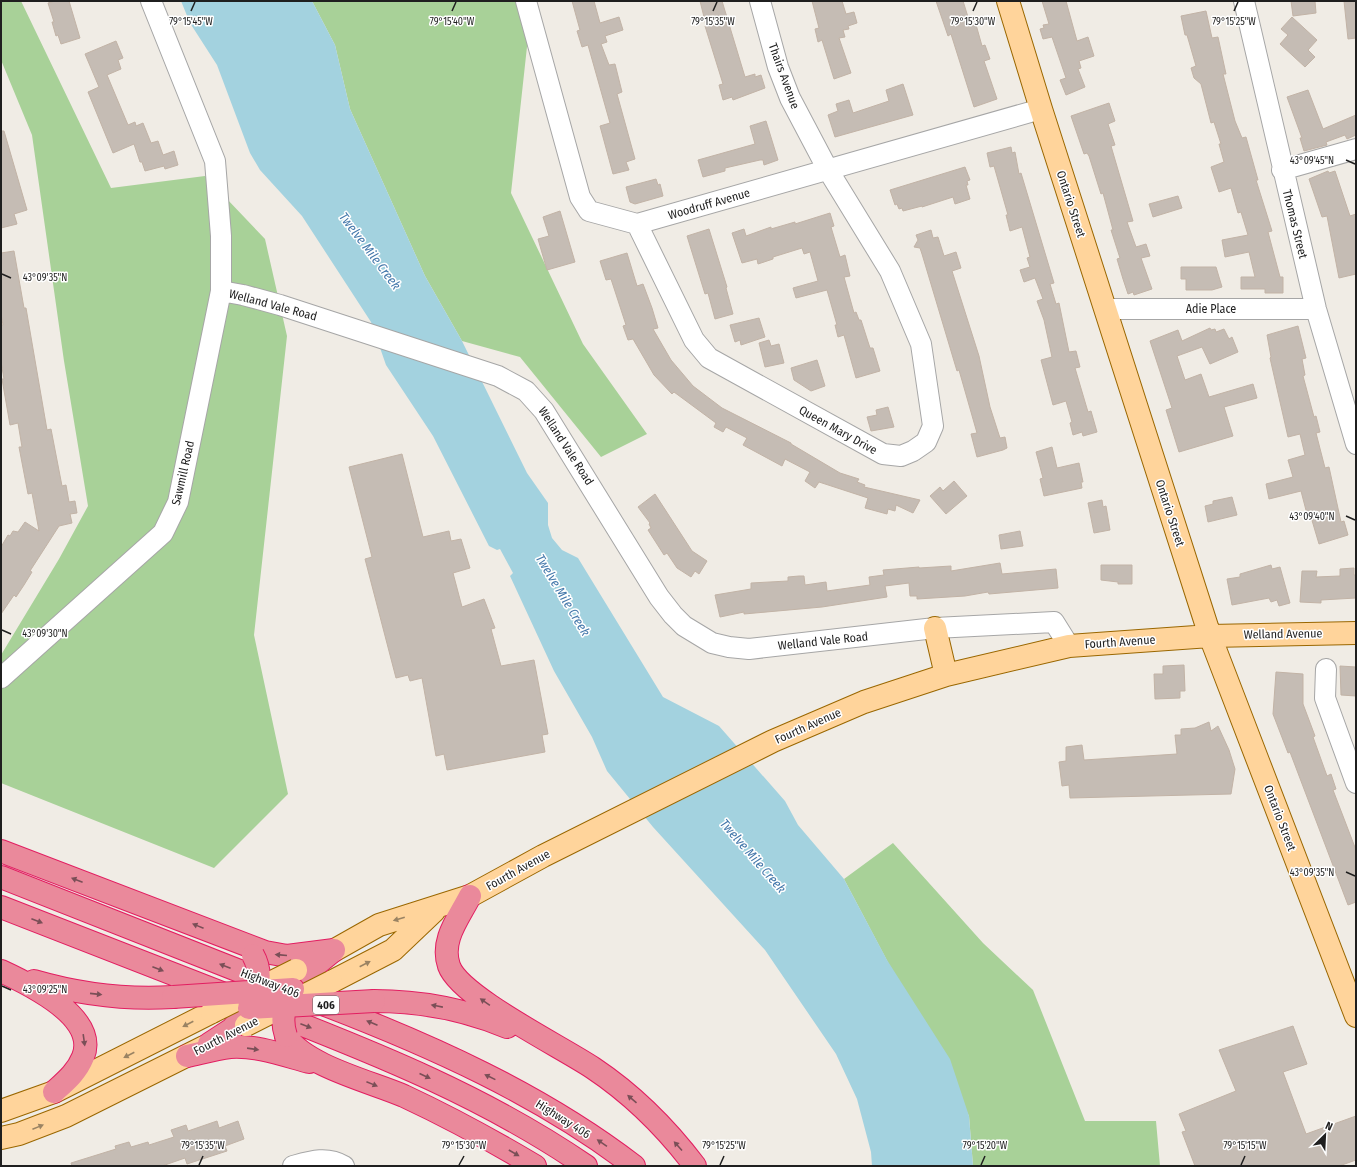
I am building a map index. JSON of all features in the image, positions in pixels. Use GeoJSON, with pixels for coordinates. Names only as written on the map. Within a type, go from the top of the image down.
{"type":"FeatureCollection","features":[{"type":"Feature","properties":{"kind":"highway"},"geometry":{"type":"LineString","coordinates":[[1,851],[234,941],[276,955],[300,955],[334,950]]}},
{"type":"Feature","properties":{"kind":"highway","name":"Highway 406"},"geometry":{"type":"LineString","coordinates":[[1,877],[357,1017],[423,1045],[500,1082],[542,1105],[582,1130],[634,1166]]}},
{"type":"Feature","properties":{"kind":"highway"},"geometry":{"type":"LineString","coordinates":[[470,896],[449,936],[446,950],[451,971],[467,989],[565,1052],[593,1068],[635,1102],[672,1138],[695,1166]]}},
{"type":"Feature","properties":{"kind":"highway","name":"406"},"geometry":{"type":"LineString","coordinates":[[1,907],[405,1066],[454,1089],[511,1119],[586,1166]]}},
{"type":"Feature","properties":{"kind":"highway"},"geometry":{"type":"LineString","coordinates":[[234,941],[245,947],[253,955],[259,973],[248,1011]]}},
{"type":"Feature","properties":{"kind":"highway"},"geometry":{"type":"LineString","coordinates":[[2,972],[44,984],[85,993],[138,998],[174,997],[248,1011],[295,984],[374,1001],[401,1001],[458,1011],[498,1023],[565,1052]]}},
{"type":"Feature","properties":{"kind":"highway"},"geometry":{"type":"LineString","coordinates":[[2,972],[36,989],[66,1010],[79,1024],[83,1031],[85,1048],[84,1055],[74,1074],[54,1092]]}},
{"type":"Feature","properties":{"kind":"highway"},"geometry":{"type":"LineString","coordinates":[[295,984],[283,1023],[286,1036],[298,1050],[336,1070]]}},
{"type":"Feature","properties":{"kind":"highway"},"geometry":{"type":"LineString","coordinates":[[187,1056],[230,1047],[251,1048],[336,1070],[404,1096],[452,1120],[536,1166]]}},
{"type":"Feature","properties":{"kind":"main road","name":"Ontario Street"},"geometry":{"type":"LineString","coordinates":[[1008,1],[1041,109],[1210,636],[1356,1016]]}},
{"type":"Feature","properties":{"kind":"main road"},"geometry":{"type":"LineString","coordinates":[[935,628],[946,675]]}},
{"type":"Feature","properties":{"kind":"main road","name":"Welland Avenue"},"geometry":{"type":"LineString","coordinates":[[1210,636],[1356,633]]}},
{"type":"Feature","properties":{"kind":"main road","name":"Fourth Avenue"},"geometry":{"type":"LineString","coordinates":[[1,1138],[19,1134],[66,1116],[209,1044],[248,1011],[295,984],[334,950],[379,925],[437,908],[470,896],[543,856],[773,741],[864,702],[946,675],[1069,646],[1210,636]]}},
{"type":"Feature","properties":{"kind":"main road","name":"Fourth Avenue"},"geometry":{"type":"LineString","coordinates":[[295,984],[331,982],[393,950],[437,908]]}},
{"type":"Feature","properties":{"kind":"main road","name":"Fourth Avenue"},"geometry":{"type":"LineString","coordinates":[[1,1111],[54,1092],[212,1012],[248,1011]]}},
{"type":"Feature","properties":{"kind":"street","name":"Welland Vale Road"},"geometry":{"type":"LineString","coordinates":[[151,1],[215,161],[221,236],[221,291],[244,295],[280,305],[361,330],[498,376],[526,391],[544,411],[659,597],[684,626],[696,635],[729,647],[749,648],[935,628],[1054,622],[1069,646]]}},
{"type":"Feature","properties":{"kind":"street"},"geometry":{"type":"LineString","coordinates":[[526,1],[580,197],[590,211],[637,224]]}},
{"type":"Feature","properties":{"kind":"street","name":"Thairs Avenue"},"geometry":{"type":"LineString","coordinates":[[760,1],[778,67],[790,98],[828,170]]}},
{"type":"Feature","properties":{"kind":"street","name":"Thomas Street"},"geometry":{"type":"LineString","coordinates":[[1244,1],[1282,170],[1316,309],[1356,444]]}},
{"type":"Feature","properties":{"kind":"street","name":"Woodruff Avenue"},"geometry":{"type":"LineString","coordinates":[[637,224],[1041,109]]}},
{"type":"Feature","properties":{"kind":"street"},"geometry":{"type":"LineString","coordinates":[[1282,170],[1356,149]]}},
{"type":"Feature","properties":{"kind":"street","name":"Queen Mary Drive"},"geometry":{"type":"LineString","coordinates":[[637,224],[694,340],[709,358],[883,454],[901,456],[913,451],[926,442],[933,426],[921,344],[890,271],[828,170]]}},
{"type":"Feature","properties":{"kind":"street","name":"Sawmill Road"},"geometry":{"type":"LineString","coordinates":[[1,678],[163,533],[178,502],[221,291]]}},
{"type":"Feature","properties":{"kind":"street","name":"Adie Place"},"geometry":{"type":"LineString","coordinates":[[1105,309],[1316,309]]}},
{"type":"Feature","properties":{"kind":"street"},"geometry":{"type":"LineString","coordinates":[[1326,669],[1325,698],[1348,736],[1356,782]]}},
{"type":"Feature","properties":{"kind":"street"},"geometry":{"type":"LineString","coordinates":[[301,1164],[316,1159],[336,1161],[344,1166]]}},
{"type":"Feature","properties":{"kind":"green space"},"geometry":{"type":"Polygon","coordinates":[[[1,1],[21,1],[111,188],[205,176],[265,239],[287,336],[254,635],[288,794],[214,868],[1,783],[1,655],[59,559],[88,506],[64,361],[32,135],[1,60],[1,1]]]}},
{"type":"Feature","properties":{"kind":"green space"},"geometry":{"type":"Polygon","coordinates":[[[312,1],[532,1],[511,193],[583,344],[647,434],[601,457],[520,357],[462,341],[425,276],[350,109],[335,45],[312,1]]]}},
{"type":"Feature","properties":{"kind":"green space"},"geometry":{"type":"Polygon","coordinates":[[[893,843],[983,943],[1033,990],[1085,1121],[1156,1121],[1160,1166],[973,1166],[969,1116],[844,879],[893,843]]]}},
{"type":"Feature","properties":{"kind":"water","name":"Twelve Mile Creek"},"geometry":{"type":"Polygon","coordinates":[[[181,1],[312,1],[335,45],[350,109],[425,276],[462,341],[527,473],[548,503],[548,525],[552,538],[562,550],[578,558],[663,697],[719,726],[785,801],[798,825],[844,879],[887,960],[950,1059],[969,1116],[973,1166],[872,1166],[871,1152],[857,1099],[836,1054],[765,950],[653,827],[607,771],[592,737],[554,671],[510,576],[513,573],[500,549],[497,550],[489,546],[433,436],[386,365],[371,322],[302,216],[260,170],[250,153],[217,65],[190,23],[181,1]]]}},
{"type":"Feature","properties":{"kind":"building"},"geometry":{"type":"Polygon","coordinates":[[[55,1],[69,1],[80,38],[61,44],[58,35],[56,36],[52,22],[54,22],[48,3],[55,1]]]}},
{"type":"Feature","properties":{"kind":"building"},"geometry":{"type":"Polygon","coordinates":[[[572,1],[594,1],[600,23],[619,17],[623,30],[605,36],[607,42],[601,44],[609,65],[615,64],[622,92],[617,94],[635,159],[626,162],[629,170],[613,174],[600,126],[610,123],[588,45],[582,47],[577,31],[580,30],[572,1]]]}},
{"type":"Feature","properties":{"kind":"building"},"geometry":{"type":"Polygon","coordinates":[[[700,1],[722,1],[745,77],[755,74],[755,77],[761,75],[765,88],[733,100],[732,97],[723,100],[719,85],[723,84],[705,26],[700,1]]]}},
{"type":"Feature","properties":{"kind":"building"},"geometry":{"type":"Polygon","coordinates":[[[812,1],[842,1],[846,14],[854,12],[857,23],[848,26],[849,29],[843,30],[845,37],[839,38],[851,73],[834,79],[822,40],[818,42],[815,29],[819,28],[812,1]]]}},
{"type":"Feature","properties":{"kind":"building"},"geometry":{"type":"Polygon","coordinates":[[[936,1],[963,1],[968,17],[970,16],[972,22],[975,21],[982,46],[985,45],[990,59],[984,61],[997,99],[974,107],[951,34],[948,36],[936,1]]]}},
{"type":"Feature","properties":{"kind":"building"},"geometry":{"type":"Polygon","coordinates":[[[1042,1],[1066,1],[1077,41],[1088,37],[1094,56],[1079,61],[1081,68],[1078,69],[1085,87],[1066,95],[1060,80],[1066,78],[1052,37],[1043,39],[1040,29],[1044,28],[1043,25],[1049,24],[1042,1]]]}},
{"type":"Feature","properties":{"kind":"building"},"geometry":{"type":"Polygon","coordinates":[[[1291,1],[1315,1],[1316,13],[1293,16],[1291,1]]]}},
{"type":"Feature","properties":{"kind":"building"},"geometry":{"type":"Polygon","coordinates":[[[1344,1],[1356,1],[1356,38],[1348,39],[1344,1]]]}},
{"type":"Feature","properties":{"kind":"building"},"geometry":{"type":"Polygon","coordinates":[[[1206,11],[1212,38],[1218,37],[1226,74],[1223,74],[1235,121],[1242,138],[1246,137],[1258,180],[1256,180],[1272,231],[1268,232],[1280,277],[1283,277],[1283,293],[1265,293],[1265,289],[1241,289],[1241,277],[1255,277],[1249,252],[1225,257],[1222,240],[1248,235],[1241,212],[1238,213],[1231,188],[1219,192],[1211,167],[1224,162],[1219,144],[1221,144],[1214,122],[1211,123],[1201,84],[1194,78],[1191,68],[1196,66],[1187,35],[1185,35],[1181,16],[1206,11]]]}},
{"type":"Feature","properties":{"kind":"building"},"geometry":{"type":"Polygon","coordinates":[[[1292,17],[1317,40],[1308,50],[1315,57],[1305,67],[1280,44],[1288,35],[1281,29],[1292,17]]]}},
{"type":"Feature","properties":{"kind":"building"},"geometry":{"type":"Polygon","coordinates":[[[116,41],[123,58],[118,60],[121,69],[107,75],[128,125],[135,122],[136,126],[143,123],[151,143],[158,141],[163,155],[174,151],[178,165],[165,169],[164,166],[145,171],[142,162],[140,162],[134,144],[113,153],[88,92],[99,87],[85,54],[116,41]]]}},
{"type":"Feature","properties":{"kind":"building"},"geometry":{"type":"Polygon","coordinates":[[[903,84],[913,115],[835,137],[828,115],[838,111],[836,104],[849,100],[853,113],[889,101],[886,90],[903,84]]]}},
{"type":"Feature","properties":{"kind":"building"},"geometry":{"type":"Polygon","coordinates":[[[1308,90],[1323,129],[1356,115],[1356,135],[1347,139],[1345,135],[1326,142],[1327,145],[1304,151],[1300,138],[1302,138],[1287,97],[1308,90]]]}},
{"type":"Feature","properties":{"kind":"building"},"geometry":{"type":"Polygon","coordinates":[[[1109,103],[1115,121],[1108,124],[1115,145],[1111,146],[1133,221],[1127,222],[1136,247],[1146,244],[1150,256],[1141,258],[1152,289],[1134,295],[1133,292],[1128,294],[1117,259],[1120,258],[1111,230],[1113,230],[1103,193],[1101,194],[1089,156],[1087,153],[1084,154],[1071,116],[1109,103]]]}},
{"type":"Feature","properties":{"kind":"building"},"geometry":{"type":"Polygon","coordinates":[[[766,121],[778,160],[764,165],[763,160],[760,160],[725,168],[725,171],[703,177],[698,160],[755,144],[750,126],[766,121]]]}},
{"type":"Feature","properties":{"kind":"building"},"geometry":{"type":"Polygon","coordinates":[[[1,131],[4,131],[27,210],[14,214],[17,224],[1,228],[1,131]]]}},
{"type":"Feature","properties":{"kind":"building"},"geometry":{"type":"Polygon","coordinates":[[[1011,147],[1012,153],[1015,152],[1019,174],[1021,173],[1054,283],[1050,284],[1056,304],[1059,303],[1069,352],[1076,351],[1080,367],[1075,368],[1088,412],[1091,411],[1097,432],[1083,436],[1082,432],[1073,435],[1070,423],[1072,422],[1066,401],[1053,405],[1041,360],[1052,357],[1044,320],[1037,301],[1043,299],[1035,278],[1024,282],[1020,270],[1030,267],[1027,258],[1030,257],[1022,227],[1010,231],[1006,215],[1008,215],[994,166],[990,167],[987,153],[1011,147]]]}},
{"type":"Feature","properties":{"kind":"building"},"geometry":{"type":"Polygon","coordinates":[[[965,167],[970,180],[967,181],[968,185],[966,185],[970,199],[955,204],[953,197],[922,207],[903,211],[902,208],[899,209],[897,204],[895,205],[890,190],[965,167]]]}},
{"type":"Feature","properties":{"kind":"building"},"geometry":{"type":"Polygon","coordinates":[[[1328,171],[1329,173],[1335,171],[1350,216],[1356,214],[1356,274],[1339,278],[1327,216],[1322,217],[1309,179],[1328,171]]]}},
{"type":"Feature","properties":{"kind":"building"},"geometry":{"type":"Polygon","coordinates":[[[656,179],[658,185],[660,184],[663,196],[635,204],[630,202],[626,187],[656,179]]]}},
{"type":"Feature","properties":{"kind":"building"},"geometry":{"type":"Polygon","coordinates":[[[1178,196],[1182,208],[1153,217],[1149,204],[1178,196]]]}},
{"type":"Feature","properties":{"kind":"building"},"geometry":{"type":"Polygon","coordinates":[[[560,211],[575,262],[547,270],[538,239],[549,236],[543,217],[560,211]]]}},
{"type":"Feature","properties":{"kind":"building"},"geometry":{"type":"Polygon","coordinates":[[[830,213],[834,226],[831,227],[840,257],[845,255],[850,276],[844,277],[854,313],[856,312],[859,320],[861,320],[870,348],[873,348],[880,371],[856,378],[844,335],[838,337],[835,325],[837,325],[827,290],[796,298],[793,288],[818,281],[810,252],[804,254],[802,248],[773,257],[773,259],[758,264],[757,259],[742,263],[732,233],[744,229],[746,236],[771,227],[771,229],[795,222],[795,224],[830,213]]]}},
{"type":"Feature","properties":{"kind":"building"},"geometry":{"type":"Polygon","coordinates":[[[709,229],[727,287],[733,314],[715,319],[708,293],[705,294],[687,236],[709,229]]]}},
{"type":"Feature","properties":{"kind":"building"},"geometry":{"type":"Polygon","coordinates":[[[931,230],[933,238],[938,237],[944,256],[956,252],[961,268],[952,271],[979,356],[990,407],[1000,438],[1005,437],[1007,448],[977,457],[971,434],[977,433],[959,370],[957,371],[920,248],[914,247],[918,240],[916,235],[931,230]]]}},
{"type":"Feature","properties":{"kind":"building"},"geometry":{"type":"Polygon","coordinates":[[[14,251],[24,308],[26,308],[47,430],[51,429],[62,486],[66,485],[69,502],[75,501],[77,513],[70,514],[72,523],[59,526],[30,571],[32,572],[24,585],[16,597],[14,595],[1,614],[1,547],[8,535],[10,536],[13,531],[18,532],[25,522],[39,531],[32,493],[28,494],[19,447],[22,447],[18,423],[10,425],[2,379],[4,379],[1,362],[1,325],[3,325],[1,314],[1,253],[14,251]]]}},
{"type":"Feature","properties":{"kind":"building"},"geometry":{"type":"Polygon","coordinates":[[[627,253],[637,286],[643,284],[652,308],[658,328],[653,329],[671,360],[693,386],[722,408],[791,443],[840,473],[859,479],[857,482],[865,485],[864,487],[920,500],[913,513],[896,505],[895,511],[888,509],[887,514],[865,508],[868,498],[819,482],[815,488],[805,481],[810,472],[785,459],[782,466],[743,445],[747,438],[726,427],[723,432],[714,427],[716,423],[674,392],[672,394],[654,375],[633,339],[628,340],[623,326],[626,325],[611,279],[606,280],[600,261],[627,253]]]}},
{"type":"Feature","properties":{"kind":"building"},"geometry":{"type":"Polygon","coordinates":[[[1181,267],[1216,267],[1222,287],[1212,290],[1186,290],[1186,279],[1181,279],[1181,267]]]}},
{"type":"Feature","properties":{"kind":"building"},"geometry":{"type":"Polygon","coordinates":[[[759,318],[765,337],[741,345],[740,340],[735,342],[730,325],[759,318]]]}},
{"type":"Feature","properties":{"kind":"building"},"geometry":{"type":"Polygon","coordinates":[[[1298,326],[1306,358],[1302,359],[1305,375],[1303,376],[1314,417],[1316,416],[1320,432],[1316,433],[1325,468],[1329,467],[1341,522],[1344,521],[1348,535],[1319,544],[1311,517],[1308,518],[1301,491],[1269,499],[1266,484],[1293,477],[1288,460],[1305,455],[1300,434],[1288,437],[1270,358],[1267,335],[1298,326]]]}},
{"type":"Feature","properties":{"kind":"building"},"geometry":{"type":"Polygon","coordinates":[[[1210,328],[1211,330],[1215,329],[1216,332],[1224,329],[1229,339],[1232,337],[1238,352],[1210,364],[1202,347],[1177,356],[1185,380],[1201,374],[1209,397],[1253,384],[1257,398],[1224,407],[1233,436],[1179,452],[1166,410],[1172,408],[1150,341],[1178,330],[1182,341],[1210,328]]]}},
{"type":"Feature","properties":{"kind":"building"},"geometry":{"type":"Polygon","coordinates":[[[769,340],[771,346],[779,344],[784,363],[765,367],[759,343],[769,340]]]}},
{"type":"Feature","properties":{"kind":"building"},"geometry":{"type":"Polygon","coordinates":[[[817,360],[825,386],[811,391],[794,380],[791,368],[817,360]]]}},
{"type":"Feature","properties":{"kind":"building"},"geometry":{"type":"Polygon","coordinates":[[[888,407],[894,427],[871,431],[867,417],[877,415],[876,410],[888,407]]]}},
{"type":"Feature","properties":{"kind":"building"},"geometry":{"type":"Polygon","coordinates":[[[1052,447],[1057,468],[1079,463],[1083,482],[1081,482],[1082,488],[1044,496],[1040,479],[1043,478],[1036,452],[1052,447]]]}},
{"type":"Feature","properties":{"kind":"building"},"geometry":{"type":"Polygon","coordinates":[[[402,454],[423,537],[449,531],[451,541],[461,539],[470,568],[453,573],[462,607],[484,599],[495,628],[491,629],[501,666],[534,660],[548,734],[542,735],[545,752],[447,770],[444,754],[436,756],[422,678],[410,681],[408,675],[396,678],[365,559],[372,557],[349,467],[402,454]]]}},
{"type":"Feature","properties":{"kind":"building"},"geometry":{"type":"Polygon","coordinates":[[[954,481],[967,496],[946,514],[930,496],[940,487],[943,491],[954,481]]]}},
{"type":"Feature","properties":{"kind":"building"},"geometry":{"type":"Polygon","coordinates":[[[655,494],[692,551],[707,561],[699,574],[695,571],[691,577],[677,568],[667,553],[664,555],[648,530],[651,528],[650,523],[638,507],[655,494]]]}},
{"type":"Feature","properties":{"kind":"building"},"geometry":{"type":"Polygon","coordinates":[[[1232,497],[1237,515],[1208,522],[1205,506],[1213,504],[1213,501],[1232,497]]]}},
{"type":"Feature","properties":{"kind":"building"},"geometry":{"type":"Polygon","coordinates":[[[1102,500],[1103,507],[1106,506],[1110,530],[1094,533],[1088,503],[1102,500]]]}},
{"type":"Feature","properties":{"kind":"building"},"geometry":{"type":"Polygon","coordinates":[[[1020,531],[1023,546],[1001,549],[999,535],[1020,531]]]}},
{"type":"Feature","properties":{"kind":"building"},"geometry":{"type":"Polygon","coordinates":[[[1000,563],[1002,574],[1056,569],[1058,588],[989,594],[988,592],[965,596],[917,599],[917,596],[910,596],[909,583],[885,586],[887,597],[822,607],[744,614],[744,612],[720,617],[715,595],[751,589],[751,583],[788,581],[788,577],[804,576],[805,585],[826,582],[827,591],[870,585],[869,577],[884,575],[883,570],[951,566],[951,571],[1000,563]]]}},
{"type":"Feature","properties":{"kind":"building"},"geometry":{"type":"Polygon","coordinates":[[[1101,565],[1132,565],[1132,584],[1118,584],[1118,582],[1101,580],[1101,565]]]}},
{"type":"Feature","properties":{"kind":"building"},"geometry":{"type":"Polygon","coordinates":[[[1271,565],[1272,569],[1280,567],[1290,603],[1279,606],[1277,600],[1271,602],[1269,598],[1232,605],[1227,579],[1240,577],[1240,574],[1271,565]]]}},
{"type":"Feature","properties":{"kind":"building"},"geometry":{"type":"Polygon","coordinates":[[[1354,568],[1354,575],[1356,575],[1356,598],[1321,600],[1321,603],[1300,602],[1302,571],[1317,571],[1316,577],[1340,576],[1340,569],[1354,568]]]}},
{"type":"Feature","properties":{"kind":"building"},"geometry":{"type":"Polygon","coordinates":[[[1184,665],[1185,691],[1180,691],[1180,698],[1155,699],[1154,674],[1163,674],[1163,666],[1184,665]]]}},
{"type":"Feature","properties":{"kind":"building"},"geometry":{"type":"Polygon","coordinates":[[[1340,666],[1356,667],[1356,696],[1341,695],[1340,666]]]}},
{"type":"Feature","properties":{"kind":"building"},"geometry":{"type":"Polygon","coordinates":[[[1276,672],[1303,674],[1303,704],[1315,736],[1313,737],[1327,776],[1331,774],[1336,789],[1333,790],[1356,850],[1356,902],[1348,905],[1290,752],[1288,753],[1273,714],[1276,672]]]}},
{"type":"Feature","properties":{"kind":"building"},"geometry":{"type":"Polygon","coordinates":[[[1209,722],[1211,731],[1218,726],[1229,750],[1235,769],[1231,794],[1070,798],[1069,785],[1062,786],[1059,762],[1066,761],[1066,747],[1082,745],[1084,760],[1177,754],[1175,735],[1181,735],[1181,729],[1195,728],[1209,722]]]}},
{"type":"Feature","properties":{"kind":"building"},"geometry":{"type":"Polygon","coordinates":[[[1293,1026],[1307,1064],[1283,1072],[1306,1134],[1356,1116],[1356,1160],[1339,1166],[1195,1166],[1182,1132],[1186,1131],[1179,1114],[1236,1091],[1219,1050],[1293,1026]]]}},
{"type":"Feature","properties":{"kind":"building"},"geometry":{"type":"Polygon","coordinates":[[[217,1121],[219,1128],[238,1121],[244,1139],[225,1146],[227,1151],[187,1164],[185,1158],[162,1166],[72,1166],[71,1163],[116,1149],[115,1146],[129,1142],[131,1147],[148,1142],[149,1145],[174,1137],[171,1130],[186,1125],[188,1131],[217,1121]]]}}]}
